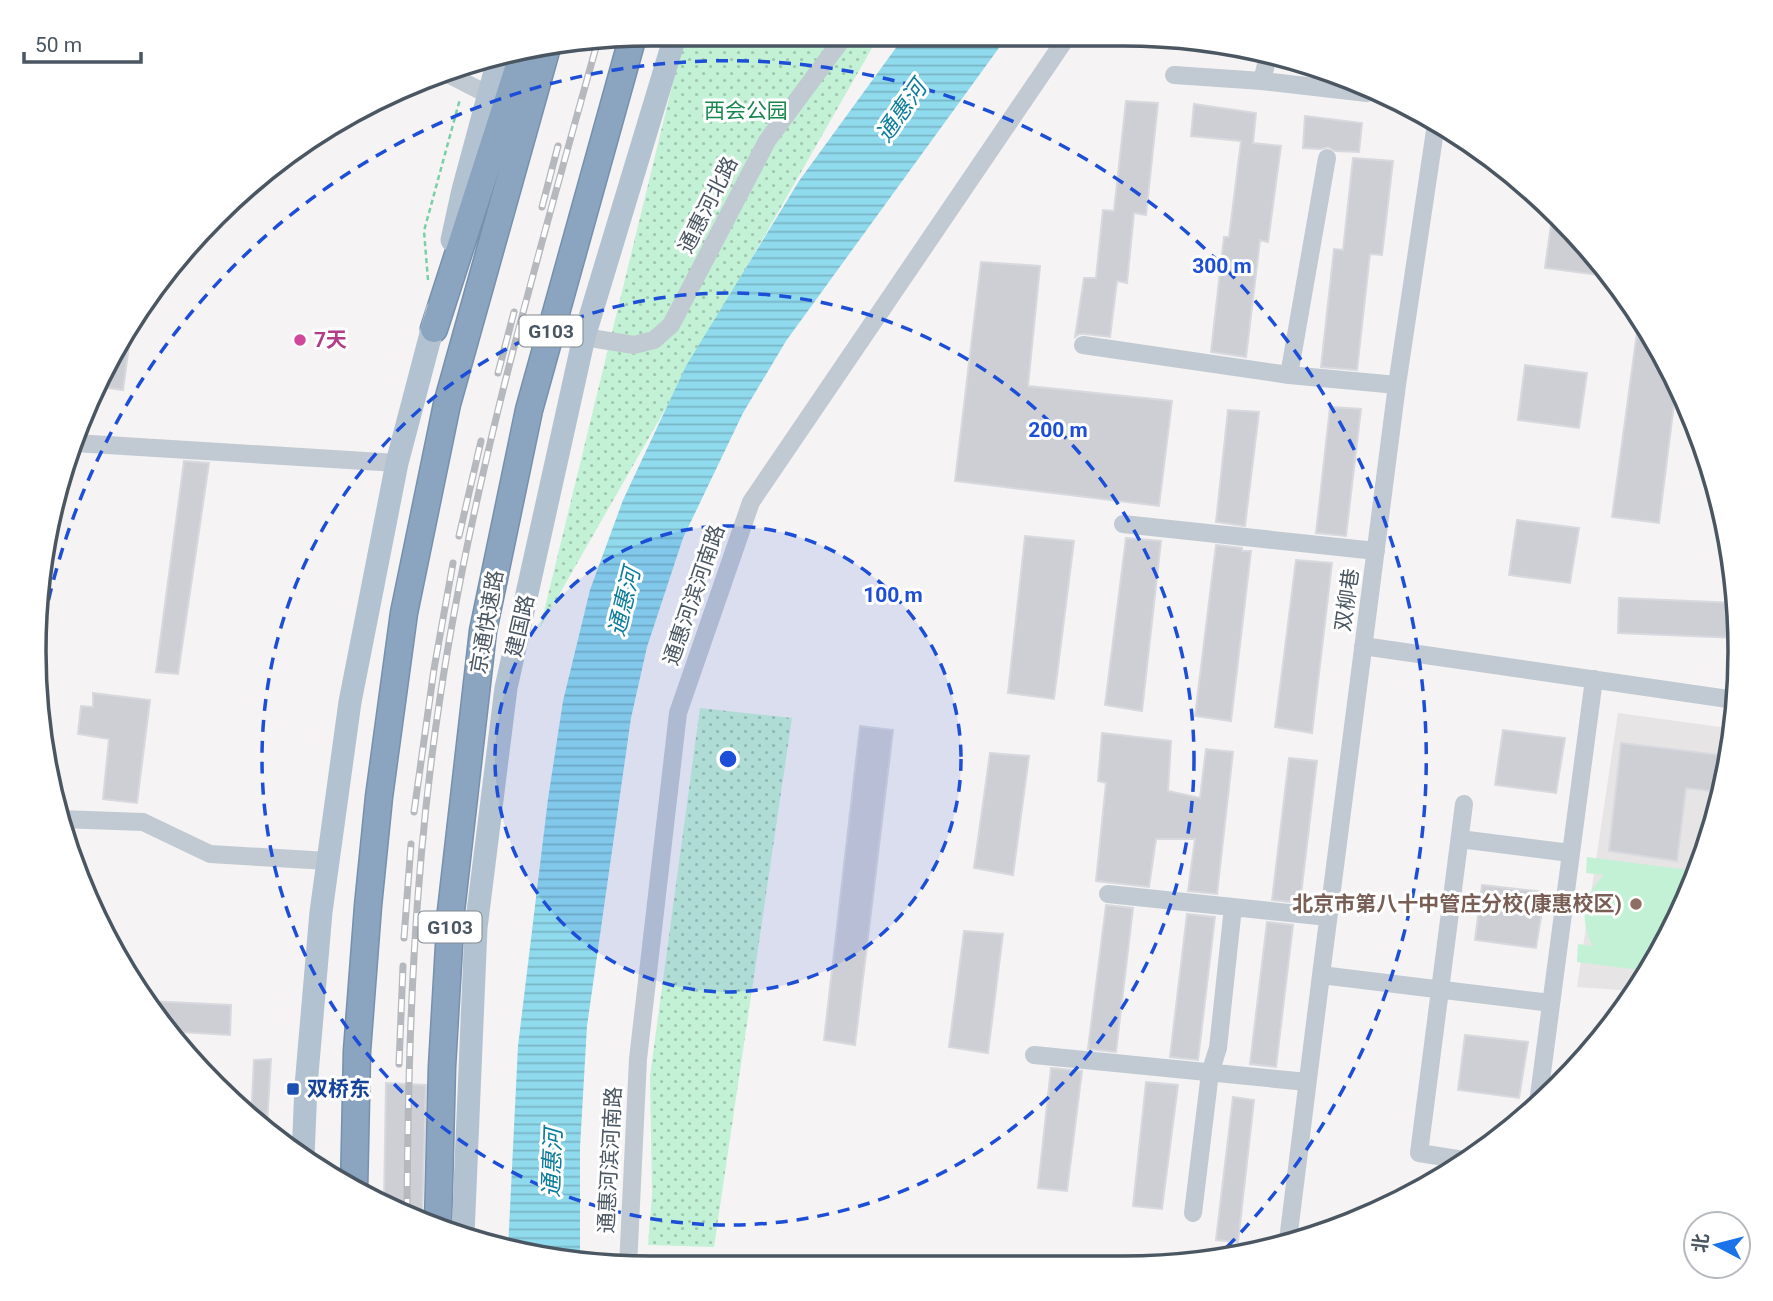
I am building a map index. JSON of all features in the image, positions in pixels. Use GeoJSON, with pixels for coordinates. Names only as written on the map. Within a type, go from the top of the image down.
{"type":"FeatureCollection","features":[{"type":"Feature","properties":{"kind":"highway","name":"京通快速路"},"geometry":{"type":"LineString","coordinates":[[438,1216],[442,1067],[451,911],[483,631],[529,410],[630,47]]}},
{"type":"Feature","properties":{"kind":"highway"},"geometry":{"type":"LineString","coordinates":[[354,1177],[357,1051],[368,906],[379,797],[404,613],[447,404],[545,55]]}},
{"type":"Feature","properties":{"kind":"highway"},"geometry":{"type":"LineString","coordinates":[[434,329],[521,60]]}},
{"type":"Feature","properties":{"kind":"main road","name":"建国路"},"geometry":{"type":"LineString","coordinates":[[463,1225],[476,928],[506,688],[584,337],[672,46]]}},
{"type":"Feature","properties":{"kind":"main road"},"geometry":{"type":"LineString","coordinates":[[303,1146],[317,952],[350,702],[397,463],[434,329],[463,190],[496,66]]}},
{"type":"Feature","properties":{"kind":"street","name":"通惠河北路"},"geometry":{"type":"LineString","coordinates":[[584,337],[634,345],[654,340],[671,325],[767,141],[837,46]]}},
{"type":"Feature","properties":{"kind":"street","name":"通惠河滨河南路"},"geometry":{"type":"LineString","coordinates":[[629,1255],[638,1059],[678,713],[751,502],[1061,46]]}},
{"type":"Feature","properties":{"kind":"street"},"geometry":{"type":"LineString","coordinates":[[1262,81],[1266,63]]}},
{"type":"Feature","properties":{"kind":"street"},"geometry":{"type":"LineString","coordinates":[[1174,75],[1350,90]]}},
{"type":"Feature","properties":{"kind":"street"},"geometry":{"type":"LineString","coordinates":[[456,78],[487,94]]}},
{"type":"Feature","properties":{"kind":"street","name":"双柳巷"},"geometry":{"type":"LineString","coordinates":[[1289,1232],[1397,385],[1435,133]]}},
{"type":"Feature","properties":{"kind":"street"},"geometry":{"type":"LineString","coordinates":[[1289,375],[1327,158]]}},
{"type":"Feature","properties":{"kind":"street"},"geometry":{"type":"LineString","coordinates":[[1083,345],[1289,375],[1397,385]]}},
{"type":"Feature","properties":{"kind":"street"},"geometry":{"type":"LineString","coordinates":[[83,443],[397,463]]}},
{"type":"Feature","properties":{"kind":"street"},"geometry":{"type":"LineString","coordinates":[[1123,524],[1376,551]]}},
{"type":"Feature","properties":{"kind":"street"},"geometry":{"type":"LineString","coordinates":[[1363,646],[1725,699]]}},
{"type":"Feature","properties":{"kind":"street"},"geometry":{"type":"LineString","coordinates":[[1540,1087],[1594,679]]}},
{"type":"Feature","properties":{"kind":"street"},"geometry":{"type":"LineString","coordinates":[[1452,1158],[1419,1153],[1464,804]]}},
{"type":"Feature","properties":{"kind":"street"},"geometry":{"type":"LineString","coordinates":[[70,819],[143,822],[210,854],[328,861]]}},
{"type":"Feature","properties":{"kind":"street"},"geometry":{"type":"LineString","coordinates":[[1460,839],[1570,853]]}},
{"type":"Feature","properties":{"kind":"street"},"geometry":{"type":"LineString","coordinates":[[1108,894],[1328,917]]}},
{"type":"Feature","properties":{"kind":"street"},"geometry":{"type":"LineString","coordinates":[[1193,1213],[1210,1073],[1218,1048],[1233,907]]}},
{"type":"Feature","properties":{"kind":"street"},"geometry":{"type":"LineString","coordinates":[[1321,975],[1551,1003]]}},
{"type":"Feature","properties":{"kind":"street"},"geometry":{"type":"LineString","coordinates":[[1034,1055],[1307,1082]]}},
{"type":"Feature","properties":{"kind":"path"},"geometry":{"type":"LineString","coordinates":[[428,283],[424,231],[465,83]]}},
{"type":"Feature","properties":{"kind":"shaded area","name":"北京市第八十中管庄分校(康惠校区)"},"geometry":{"type":"Polygon","coordinates":[[[1618,713],[1722,727],[1716,769],[1695,845],[1665,918],[1646,953],[1624,990],[1577,987],[1618,713]]]}},
{"type":"Feature","properties":{"kind":"green space","name":"西会公园"},"geometry":{"type":"Polygon","coordinates":[[[682,46],[873,46],[540,628],[682,46]]]}},
{"type":"Feature","properties":{"kind":"green space"},"geometry":{"type":"Polygon","coordinates":[[[700,708],[792,718],[714,1247],[648,1245],[652,1195],[650,1076],[700,708]]]}},
{"type":"Feature","properties":{"kind":"green space"},"geometry":{"type":"Polygon","coordinates":[[[1587,857],[1686,870],[1665,918],[1636,970],[1577,962],[1578,944],[1593,946],[1586,927],[1585,909],[1591,891],[1604,875],[1586,873],[1587,857]]]}},
{"type":"Feature","properties":{"kind":"water","name":"通惠河"},"geometry":{"type":"Polygon","coordinates":[[[897,46],[1000,46],[786,341],[743,413],[683,538],[647,647],[631,718],[587,1026],[580,1147],[580,1251],[509,1238],[518,1046],[548,799],[563,701],[590,590],[623,500],[686,366],[799,181],[897,46]]]}},
{"type":"Feature","properties":{"kind":"building"},"geometry":{"type":"Polygon","coordinates":[[[1126,101],[1158,103],[1146,215],[1134,213],[1127,283],[1117,281],[1110,337],[1079,334],[1075,337],[1084,278],[1096,278],[1103,210],[1114,211],[1126,101]]]}},
{"type":"Feature","properties":{"kind":"building"},"geometry":{"type":"Polygon","coordinates":[[[1194,104],[1256,113],[1253,143],[1281,146],[1268,242],[1260,240],[1246,357],[1211,352],[1224,237],[1229,237],[1241,141],[1191,136],[1194,104]]]}},
{"type":"Feature","properties":{"kind":"building"},"geometry":{"type":"Polygon","coordinates":[[[1305,116],[1362,123],[1359,152],[1335,151],[1328,147],[1303,148],[1305,116]]]}},
{"type":"Feature","properties":{"kind":"building"},"geometry":{"type":"Polygon","coordinates":[[[1353,158],[1393,161],[1382,255],[1370,254],[1357,370],[1321,367],[1334,249],[1343,250],[1353,158]]]}},
{"type":"Feature","properties":{"kind":"building"},"geometry":{"type":"Polygon","coordinates":[[[1551,224],[1596,275],[1545,268],[1551,224]]]}},
{"type":"Feature","properties":{"kind":"building"},"geometry":{"type":"Polygon","coordinates":[[[981,262],[1040,266],[1028,386],[1172,401],[1159,506],[955,481],[981,262]]]}},
{"type":"Feature","properties":{"kind":"building"},"geometry":{"type":"Polygon","coordinates":[[[1637,333],[1674,403],[1659,523],[1612,517],[1637,333]]]}},
{"type":"Feature","properties":{"kind":"building"},"geometry":{"type":"Polygon","coordinates":[[[129,344],[123,390],[106,388],[129,344]]]}},
{"type":"Feature","properties":{"kind":"building"},"geometry":{"type":"Polygon","coordinates":[[[1525,365],[1587,373],[1579,428],[1518,420],[1525,365]]]}},
{"type":"Feature","properties":{"kind":"building"},"geometry":{"type":"Polygon","coordinates":[[[1330,407],[1361,409],[1346,536],[1316,533],[1330,407]]]}},
{"type":"Feature","properties":{"kind":"building"},"geometry":{"type":"Polygon","coordinates":[[[1228,410],[1259,412],[1245,526],[1216,522],[1228,410]]]}},
{"type":"Feature","properties":{"kind":"building"},"geometry":{"type":"Polygon","coordinates":[[[184,461],[209,463],[178,674],[156,672],[184,461]]]}},
{"type":"Feature","properties":{"kind":"building"},"geometry":{"type":"Polygon","coordinates":[[[1517,520],[1579,528],[1570,583],[1509,575],[1517,520]]]}},
{"type":"Feature","properties":{"kind":"building"},"geometry":{"type":"Polygon","coordinates":[[[1025,536],[1074,541],[1054,699],[1008,693],[1025,536]]]}},
{"type":"Feature","properties":{"kind":"building"},"geometry":{"type":"Polygon","coordinates":[[[1126,538],[1161,541],[1142,711],[1105,705],[1126,538]]]}},
{"type":"Feature","properties":{"kind":"building"},"geometry":{"type":"Polygon","coordinates":[[[1216,545],[1251,551],[1231,721],[1195,716],[1216,545]]]}},
{"type":"Feature","properties":{"kind":"building"},"geometry":{"type":"Polygon","coordinates":[[[1296,560],[1332,563],[1312,733],[1275,727],[1296,560]]]}},
{"type":"Feature","properties":{"kind":"building"},"geometry":{"type":"Polygon","coordinates":[[[1619,598],[1725,602],[1727,638],[1618,633],[1619,598]]]}},
{"type":"Feature","properties":{"kind":"building"},"geometry":{"type":"Polygon","coordinates":[[[93,693],[150,700],[137,803],[103,799],[109,739],[78,734],[81,706],[93,707],[93,693]]]}},
{"type":"Feature","properties":{"kind":"building"},"geometry":{"type":"Polygon","coordinates":[[[860,726],[893,730],[855,1045],[824,1040],[860,726]]]}},
{"type":"Feature","properties":{"kind":"building"},"geometry":{"type":"Polygon","coordinates":[[[1503,730],[1565,738],[1556,793],[1495,785],[1503,730]]]}},
{"type":"Feature","properties":{"kind":"building"},"geometry":{"type":"Polygon","coordinates":[[[1102,733],[1171,741],[1168,791],[1200,798],[1206,749],[1233,752],[1217,894],[1188,891],[1195,839],[1156,839],[1149,887],[1096,881],[1106,783],[1098,781],[1102,733]]]}},
{"type":"Feature","properties":{"kind":"building"},"geometry":{"type":"Polygon","coordinates":[[[1621,743],[1718,755],[1711,791],[1686,788],[1677,861],[1609,851],[1621,743]]]}},
{"type":"Feature","properties":{"kind":"building"},"geometry":{"type":"Polygon","coordinates":[[[990,753],[1029,756],[1013,875],[974,868],[990,753]]]}},
{"type":"Feature","properties":{"kind":"building"},"geometry":{"type":"Polygon","coordinates":[[[1289,758],[1317,761],[1300,903],[1272,900],[1289,758]]]}},
{"type":"Feature","properties":{"kind":"building"},"geometry":{"type":"Polygon","coordinates":[[[1482,885],[1545,892],[1536,948],[1475,940],[1482,885]]]}},
{"type":"Feature","properties":{"kind":"building"},"geometry":{"type":"Polygon","coordinates":[[[1106,905],[1133,908],[1116,1052],[1088,1049],[1106,905]]]}},
{"type":"Feature","properties":{"kind":"building"},"geometry":{"type":"Polygon","coordinates":[[[1187,914],[1215,917],[1198,1060],[1170,1057],[1187,914]]]}},
{"type":"Feature","properties":{"kind":"building"},"geometry":{"type":"Polygon","coordinates":[[[1267,922],[1293,925],[1276,1067],[1250,1064],[1267,922]]]}},
{"type":"Feature","properties":{"kind":"building"},"geometry":{"type":"Polygon","coordinates":[[[964,931],[1003,934],[988,1053],[949,1047],[964,931]]]}},
{"type":"Feature","properties":{"kind":"building"},"geometry":{"type":"Polygon","coordinates":[[[158,1002],[231,1005],[230,1035],[182,1032],[158,1002]]]}},
{"type":"Feature","properties":{"kind":"building"},"geometry":{"type":"Polygon","coordinates":[[[1465,1035],[1528,1042],[1519,1098],[1458,1090],[1465,1035]]]}},
{"type":"Feature","properties":{"kind":"building"},"geometry":{"type":"Polygon","coordinates":[[[271,1059],[267,1118],[252,1105],[254,1060],[271,1059]]]}},
{"type":"Feature","properties":{"kind":"building"},"geometry":{"type":"Polygon","coordinates":[[[1051,1068],[1082,1071],[1067,1191],[1038,1188],[1051,1068]]]}},
{"type":"Feature","properties":{"kind":"building"},"geometry":{"type":"Polygon","coordinates":[[[1146,1082],[1178,1085],[1162,1209],[1133,1206],[1146,1082]]]}},
{"type":"Feature","properties":{"kind":"building"},"geometry":{"type":"Polygon","coordinates":[[[386,1083],[426,1085],[422,1210],[384,1194],[386,1083]]]}},
{"type":"Feature","properties":{"kind":"building"},"geometry":{"type":"Polygon","coordinates":[[[1233,1097],[1254,1100],[1238,1242],[1216,1240],[1233,1097]]]}},
{"type":"Feature","properties":{"kind":"railway"},"geometry":{"type":"LineString","coordinates":[[407,1204],[409,1083],[418,890],[440,698],[470,532],[489,449],[530,285],[596,49]]}},
{"type":"Feature","properties":{"kind":"railway"},"geometry":{"type":"LineString","coordinates":[[542,207],[558,146]]}},
{"type":"Feature","properties":{"kind":"railway"},"geometry":{"type":"LineString","coordinates":[[498,373],[514,312]]}},
{"type":"Feature","properties":{"kind":"railway"},"geometry":{"type":"LineString","coordinates":[[459,536],[481,441]]}},
{"type":"Feature","properties":{"kind":"railway"},"geometry":{"type":"LineString","coordinates":[[414,812],[434,669],[453,563]]}},
{"type":"Feature","properties":{"kind":"railway"},"geometry":{"type":"LineString","coordinates":[[404,938],[411,844]]}},
{"type":"Feature","properties":{"kind":"railway"},"geometry":{"type":"LineString","coordinates":[[399,1064],[403,966]]}},
{"type":"Feature","properties":{"kind":"place","name":"7天"},"geometry":{"type":"Point","coordinates":[300,340]}},
{"type":"Feature","properties":{"kind":"place","name":"北京市第八十中管庄分校(康惠校区)"},"geometry":{"type":"Point","coordinates":[1636,904]}},
{"type":"Feature","properties":{"kind":"place","name":"双桥东"},"geometry":{"type":"Point","coordinates":[293,1089]}}]}
